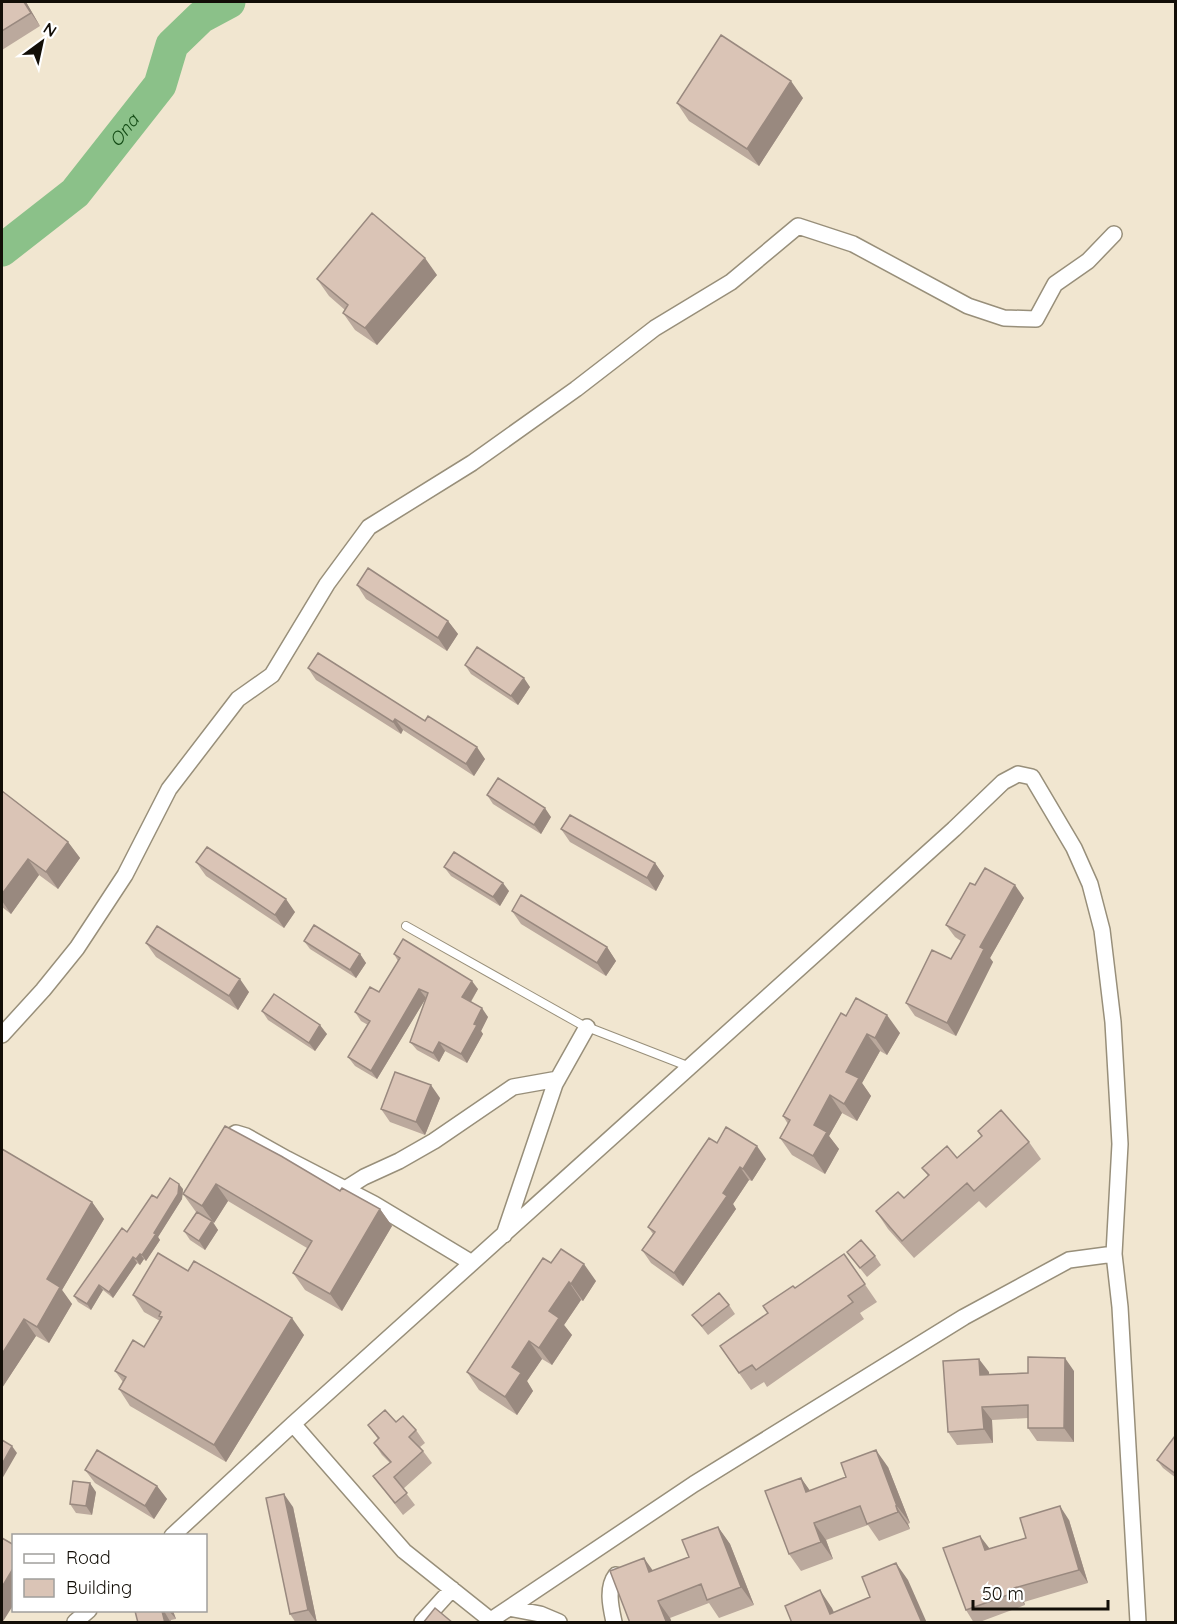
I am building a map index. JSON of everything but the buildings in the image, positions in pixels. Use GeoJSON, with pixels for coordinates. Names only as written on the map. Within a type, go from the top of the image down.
{"type":"FeatureCollection","features":[{"type":"Feature","properties":{"kind":"street"},"geometry":{"type":"LineString","coordinates":[[2,1035],[77,948],[125,875],[169,789],[238,699],[272,675],[327,584],[369,527],[472,463],[576,389],[656,328],[731,282],[798,226],[853,244],[968,306],[1004,318],[1036,319],[1055,284],[1088,261],[1114,234]]}},
{"type":"Feature","properties":{"kind":"street"},"geometry":{"type":"LineString","coordinates":[[174,1534],[292,1424],[945,837],[1003,782],[1018,774],[1032,777],[1074,848],[1090,884],[1102,930],[1113,1022],[1120,1144],[1114,1254],[1138,1623]]}},
{"type":"Feature","properties":{"kind":"street"},"geometry":{"type":"LineString","coordinates":[[504,1235],[538,1128],[558,1079],[587,1027]]}},
{"type":"Feature","properties":{"kind":"street"},"geometry":{"type":"LineString","coordinates":[[345,1189],[434,1142],[513,1087],[558,1079]]}},
{"type":"Feature","properties":{"kind":"street"},"geometry":{"type":"LineString","coordinates":[[216,1157],[228,1138],[236,1133],[246,1136],[374,1204],[472,1263]]}},
{"type":"Feature","properties":{"kind":"street"},"geometry":{"type":"LineString","coordinates":[[292,1424],[404,1551],[492,1622],[509,1608],[694,1484],[964,1317],[1069,1260],[1114,1254]]}},
{"type":"Feature","properties":{"kind":"street"},"geometry":{"type":"LineString","coordinates":[[614,1623],[610,1603],[611,1581],[616,1575]]}},
{"type":"Feature","properties":{"kind":"street"},"geometry":{"type":"LineString","coordinates":[[422,1623],[452,1589]]}},
{"type":"Feature","properties":{"kind":"street"},"geometry":{"type":"LineString","coordinates":[[509,1608],[540,1614],[559,1623]]}},
{"type":"Feature","properties":{"kind":"street"},"geometry":{"type":"LineString","coordinates":[[75,1623],[87,1612]]}},
{"type":"Feature","properties":{"kind":"lane"},"geometry":{"type":"LineString","coordinates":[[406,926],[587,1027],[690,1067]]}},
{"type":"Feature","properties":{"kind":"waterway","name":"Ona"},"geometry":{"type":"LineString","coordinates":[[2,250],[75,193],[160,85],[172,45],[201,17],[229,2]]}}]}
